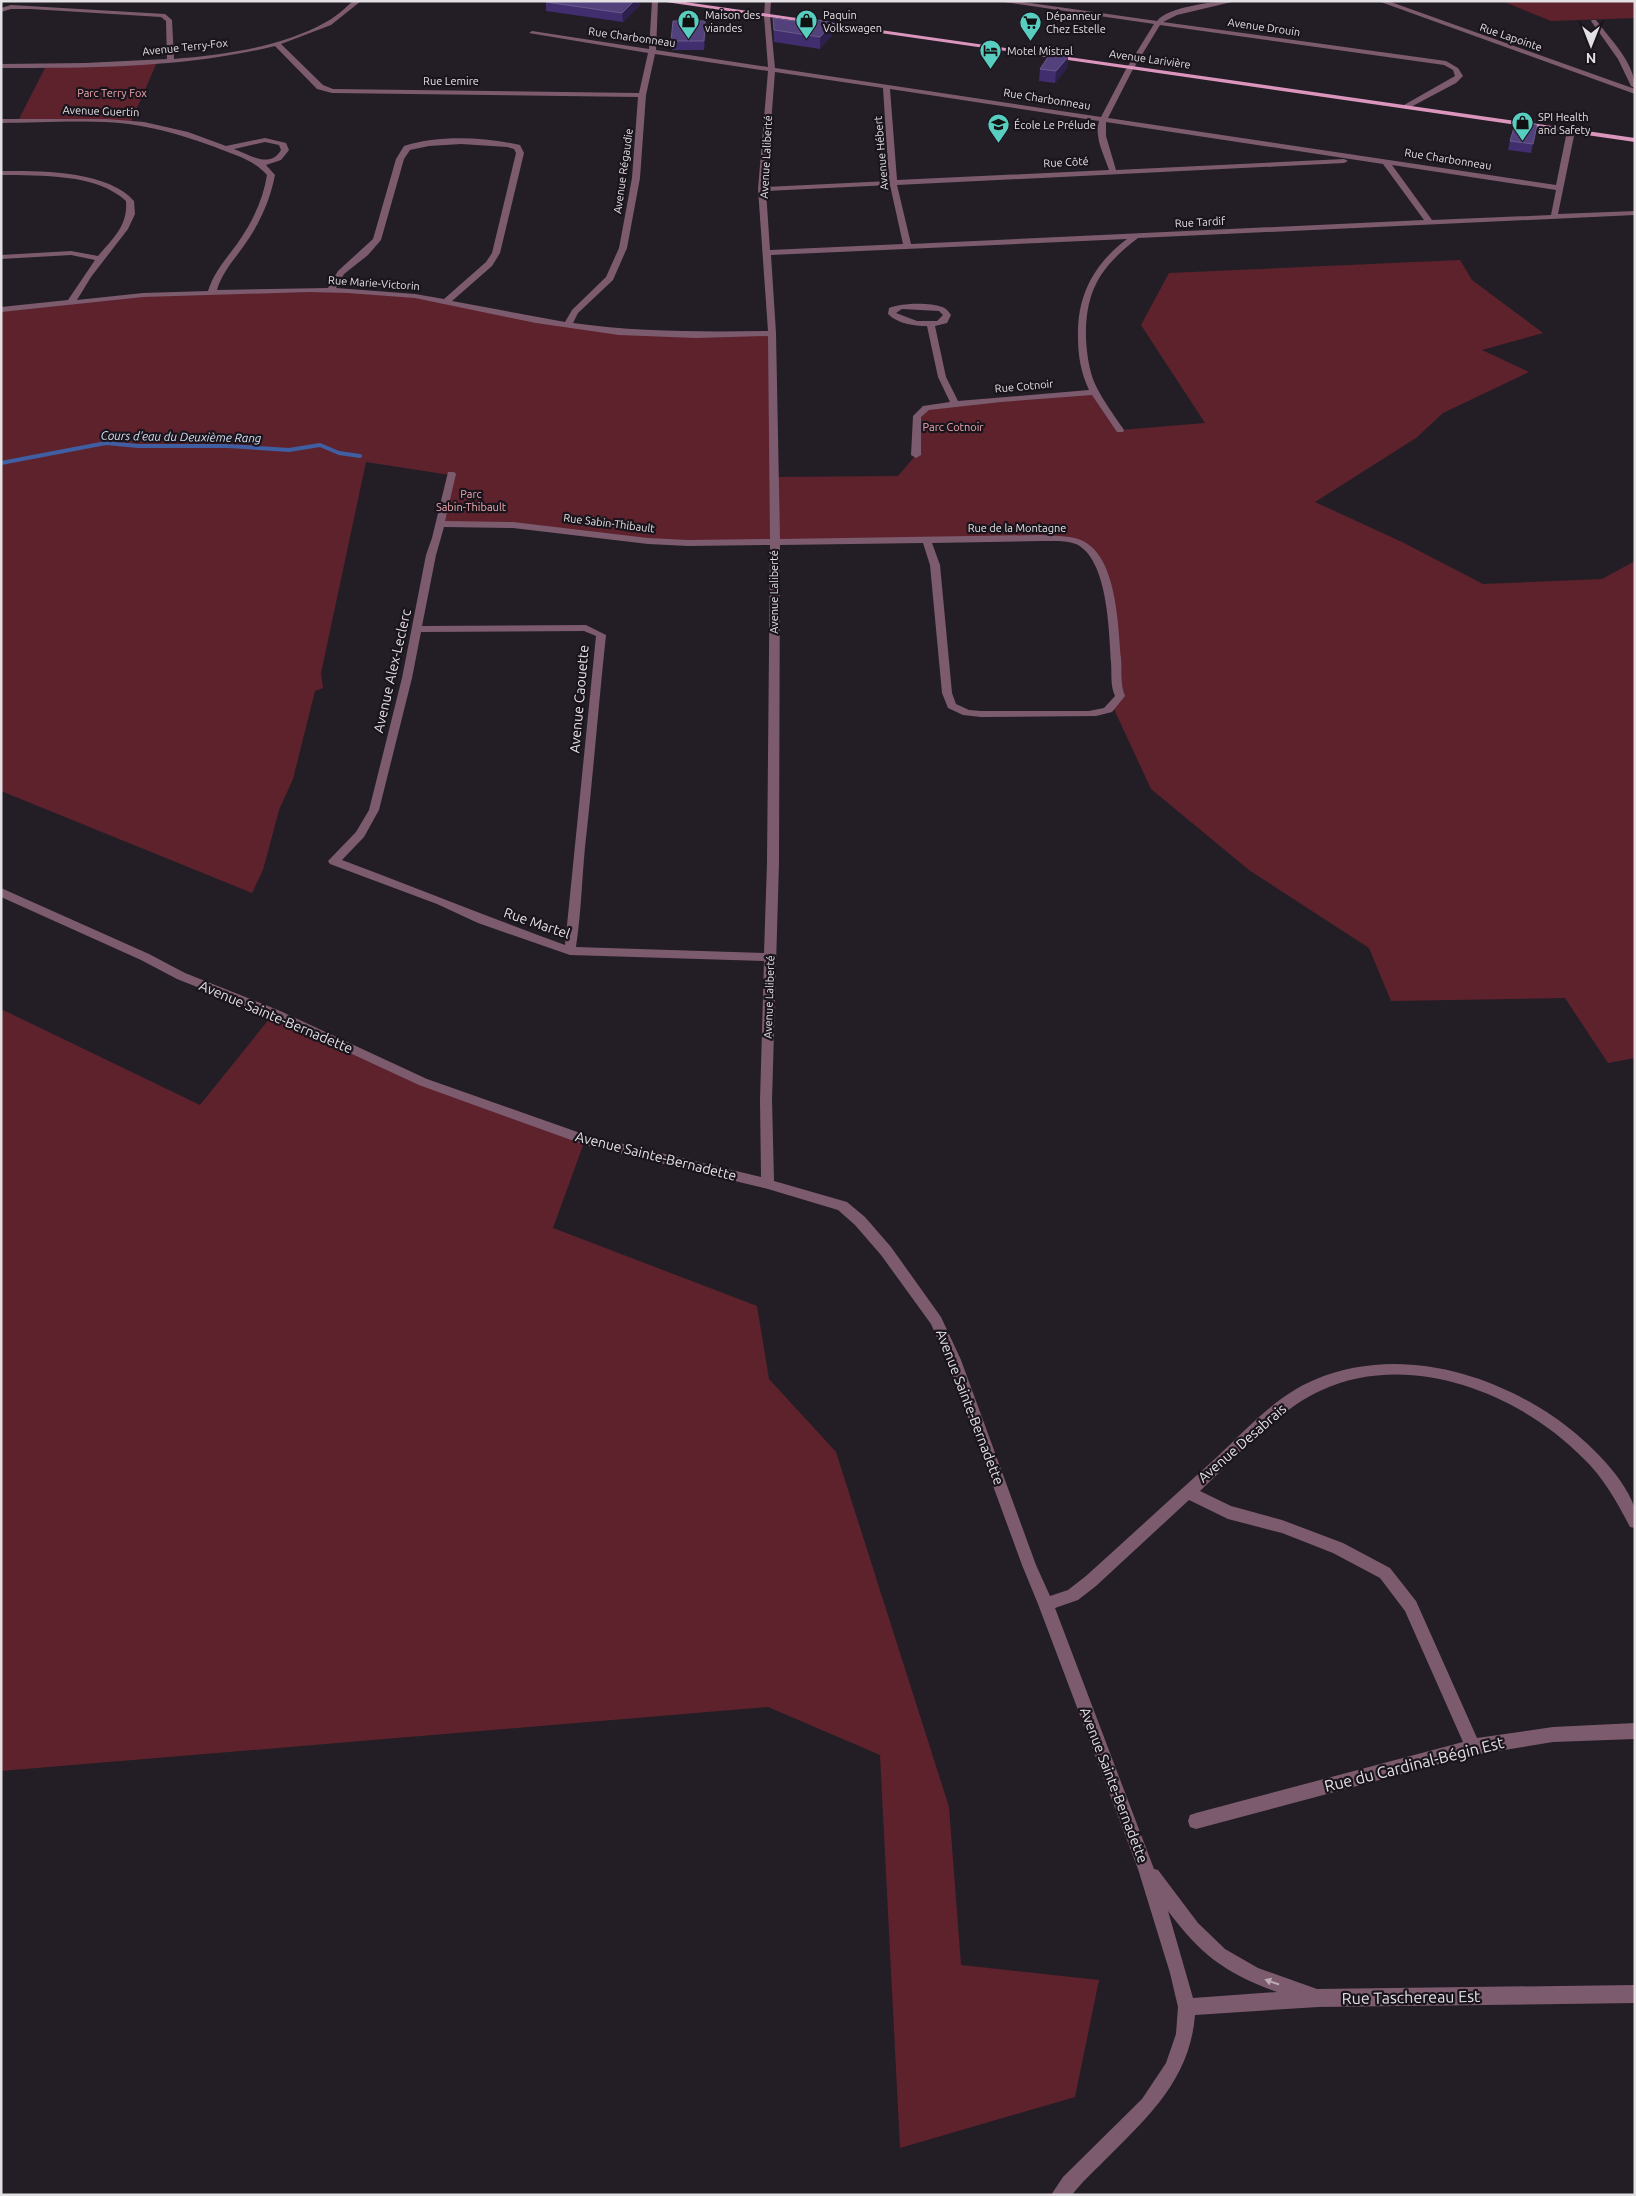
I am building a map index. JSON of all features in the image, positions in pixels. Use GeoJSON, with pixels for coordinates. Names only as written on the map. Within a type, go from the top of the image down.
{"type":"FeatureCollection","features":[{"type":"Feature","properties":{"kind":"main road","name":"Avenue Larivière"},"geometry":{"type":"LineString","coordinates":[[662,1],[1635,140]]}},
{"type":"Feature","properties":{"kind":"street","name":"Avenue Terry-Fox"},"geometry":{"type":"LineString","coordinates":[[1,66],[103,65],[170,61],[278,44],[302,36],[339,18],[358,1]]}},
{"type":"Feature","properties":{"kind":"street","name":"Avenue Régaudie"},"geometry":{"type":"LineString","coordinates":[[566,325],[576,312],[610,278],[623,248],[636,178],[642,95],[652,52],[655,1]]}},
{"type":"Feature","properties":{"kind":"street","name":"Avenue Laliberté"},"geometry":{"type":"LineString","coordinates":[[768,1],[767,16],[772,69],[762,189],[772,332],[775,542],[771,957],[766,1100],[768,1184]]}},
{"type":"Feature","properties":{"kind":"street","name":"Avenue Drouin"},"geometry":{"type":"LineString","coordinates":[[1000,1],[1446,63],[1456,69],[1459,76],[1453,81],[1408,107]]}},
{"type":"Feature","properties":{"kind":"street"},"geometry":{"type":"LineString","coordinates":[[1112,171],[1101,128],[1132,67],[1162,18],[1233,1]]}},
{"type":"Feature","properties":{"kind":"street","name":"Rue Lapointe"},"geometry":{"type":"LineString","coordinates":[[1381,1],[1635,92]]}},
{"type":"Feature","properties":{"kind":"street"},"geometry":{"type":"LineString","coordinates":[[1,10],[31,6],[163,15],[169,20],[170,61]]}},
{"type":"Feature","properties":{"kind":"street"},"geometry":{"type":"LineString","coordinates":[[1201,8],[1190,18],[1210,30]]}},
{"type":"Feature","properties":{"kind":"street"},"geometry":{"type":"LineString","coordinates":[[1594,21],[1621,59],[1635,86]]}},
{"type":"Feature","properties":{"kind":"street","name":"Rue Charbonneau"},"geometry":{"type":"LineString","coordinates":[[532,33],[1560,188]]}},
{"type":"Feature","properties":{"kind":"street","name":"Rue Lemire"},"geometry":{"type":"LineString","coordinates":[[278,44],[320,87],[332,91],[642,95]]}},
{"type":"Feature","properties":{"kind":"street","name":"Avenue Hébert"},"geometry":{"type":"LineString","coordinates":[[886,86],[893,183],[901,224],[908,247]]}},
{"type":"Feature","properties":{"kind":"street","name":"Avenue Guertin"},"geometry":{"type":"LineString","coordinates":[[1,121],[131,122],[166,128],[260,163]]}},
{"type":"Feature","properties":{"kind":"street"},"geometry":{"type":"LineString","coordinates":[[1554,217],[1571,131]]}},
{"type":"Feature","properties":{"kind":"street"},"geometry":{"type":"LineString","coordinates":[[1230,166],[1245,162],[1248,153],[1241,142],[1232,138]]}},
{"type":"Feature","properties":{"kind":"street"},"geometry":{"type":"LineString","coordinates":[[225,149],[265,140],[282,142],[286,150],[284,154],[271,163],[260,163]]}},
{"type":"Feature","properties":{"kind":"street"},"geometry":{"type":"LineString","coordinates":[[330,291],[342,273],[377,240],[400,159],[407,148],[430,143],[490,144],[517,147],[520,153],[496,253],[489,264],[446,302]]}},
{"type":"Feature","properties":{"kind":"street","name":"Rue Côté"},"geometry":{"type":"LineString","coordinates":[[762,189],[1372,159]]}},
{"type":"Feature","properties":{"kind":"street"},"geometry":{"type":"LineString","coordinates":[[1386,162],[1429,222]]}},
{"type":"Feature","properties":{"kind":"street"},"geometry":{"type":"LineString","coordinates":[[212,292],[216,277],[245,238],[269,188],[271,175],[260,163]]}},
{"type":"Feature","properties":{"kind":"street"},"geometry":{"type":"LineString","coordinates":[[1,173],[66,175],[98,182],[121,193],[131,203],[133,208],[120,237],[83,282],[71,302]]}},
{"type":"Feature","properties":{"kind":"street","name":"Rue Tardif"},"geometry":{"type":"LineString","coordinates":[[766,253],[1635,213]]}},
{"type":"Feature","properties":{"kind":"street"},"geometry":{"type":"LineString","coordinates":[[1120,430],[1095,392],[1088,377],[1081,325],[1086,292],[1102,266],[1117,249],[1136,236]]}},
{"type":"Feature","properties":{"kind":"street"},"geometry":{"type":"LineString","coordinates":[[1,257],[65,253],[101,259]]}},
{"type":"Feature","properties":{"kind":"street","name":"Rue Marie-Victorin"},"geometry":{"type":"LineString","coordinates":[[1,310],[143,295],[212,292],[330,291],[415,296],[566,325],[619,332],[649,334],[772,332]]}},
{"type":"Feature","properties":{"kind":"street"},"geometry":{"type":"LineString","coordinates":[[901,306],[942,309],[946,313],[944,322],[932,325],[898,319],[892,314],[892,310],[901,306]]}},
{"type":"Feature","properties":{"kind":"street"},"geometry":{"type":"LineString","coordinates":[[932,325],[942,377],[954,404]]}},
{"type":"Feature","properties":{"kind":"street","name":"Rue Cotnoir"},"geometry":{"type":"LineString","coordinates":[[916,455],[917,416],[926,408],[1095,392]]}},
{"type":"Feature","properties":{"kind":"street","name":"Avenue Alex-Leclerc"},"geometry":{"type":"LineString","coordinates":[[334,861],[360,834],[374,810],[407,678],[431,555],[440,524],[450,474]]}},
{"type":"Feature","properties":{"kind":"street","name":"Rue Sabin-Thibault"},"geometry":{"type":"LineString","coordinates":[[440,524],[513,525],[668,542],[775,542]]}},
{"type":"Feature","properties":{"kind":"street","name":"Rue de la Montagne"},"geometry":{"type":"LineString","coordinates":[[775,542],[1049,539],[1078,542],[1090,547],[1102,564],[1108,588],[1117,677],[1116,686],[1120,696],[1113,707],[1104,712],[1089,714],[981,714],[966,713],[952,706],[947,693],[942,630],[936,588],[936,565],[927,541]]}},
{"type":"Feature","properties":{"kind":"street","name":"Avenue Caouette"},"geometry":{"type":"LineString","coordinates":[[416,629],[586,628],[601,635],[589,749],[587,788],[581,830],[575,918],[570,951]]}},
{"type":"Feature","properties":{"kind":"street","name":"Rue Martel"},"geometry":{"type":"LineString","coordinates":[[334,861],[441,901],[482,920],[570,951],[771,957]]}},
{"type":"Feature","properties":{"kind":"street","name":"Avenue Sainte-Bernadette"},"geometry":{"type":"LineString","coordinates":[[1,892],[145,957],[181,976],[274,1013],[423,1082],[585,1140],[768,1184],[842,1206],[860,1220],[886,1252],[936,1321],[954,1360],[1029,1565],[1046,1604],[1146,1869],[1180,1973],[1187,2007],[1185,2034],[1172,2068],[1148,2105],[1069,2183],[1060,2195]]}},
{"type":"Feature","properties":{"kind":"street","name":"Avenue Desabrais"},"geometry":{"type":"LineString","coordinates":[[1046,1604],[1074,1594],[1091,1581],[1278,1410],[1303,1392],[1320,1384],[1358,1373],[1397,1370],[1435,1373],[1474,1383],[1518,1401],[1545,1417],[1574,1440],[1603,1470],[1615,1486],[1635,1522]]}},
{"type":"Feature","properties":{"kind":"street"},"geometry":{"type":"LineString","coordinates":[[1188,1492],[1228,1512],[1282,1527],[1338,1548],[1384,1573],[1410,1606],[1473,1747]]}},
{"type":"Feature","properties":{"kind":"street","name":"Rue du Cardinal-Bégin Est"},"geometry":{"type":"LineString","coordinates":[[1196,1821],[1473,1747],[1549,1734],[1635,1731]]}},
{"type":"Feature","properties":{"kind":"street"},"geometry":{"type":"LineString","coordinates":[[1146,1869],[1193,1928],[1219,1956],[1265,1980],[1318,1998]]}},
{"type":"Feature","properties":{"kind":"street","name":"Rue Taschereau Est"},"geometry":{"type":"LineString","coordinates":[[1187,2007],[1318,1998],[1635,1994]]}},
{"type":"Feature","properties":{"kind":"green space"},"geometry":{"type":"Polygon","coordinates":[[[1502,1],[1635,1],[1635,18],[1551,21],[1502,1]]]}},
{"type":"Feature","properties":{"kind":"green space","name":"Parc Terry Fox"},"geometry":{"type":"Polygon","coordinates":[[[157,62],[131,122],[18,121],[46,66],[157,62]]]}},
{"type":"Feature","properties":{"kind":"green space"},"geometry":{"type":"Polygon","coordinates":[[[1460,260],[1472,280],[1543,333],[1482,350],[1529,372],[1443,413],[1416,438],[1315,502],[1402,542],[1483,584],[1602,579],[1635,561],[1635,1058],[1608,1063],[1565,998],[1391,1001],[1369,948],[1249,870],[1151,789],[1113,707],[1120,696],[1102,564],[1078,542],[1049,539],[688,543],[555,529],[440,524],[450,475],[366,462],[321,673],[323,688],[315,691],[293,779],[279,810],[263,870],[252,893],[1,791],[1,310],[108,298],[308,290],[415,296],[619,332],[772,333],[774,477],[898,476],[916,455],[917,416],[926,408],[1095,392],[1120,430],[1205,423],[1141,325],[1169,273],[1460,260]]]}},
{"type":"Feature","properties":{"kind":"green space"},"geometry":{"type":"Polygon","coordinates":[[[1,1009],[200,1105],[274,1013],[423,1082],[585,1140],[553,1228],[757,1306],[769,1379],[836,1452],[949,1807],[961,1965],[1099,1980],[1075,2097],[900,2148],[880,1755],[768,1707],[1,1771],[1,1009]]]}},
{"type":"Feature","properties":{"kind":"building"},"geometry":{"type":"Polygon","coordinates":[[[547,1],[634,1],[622,13],[547,1]]]}},
{"type":"Feature","properties":{"kind":"building"},"geometry":{"type":"Polygon","coordinates":[[[773,18],[815,24],[819,20],[833,23],[820,37],[774,30],[773,18]]]}},
{"type":"Feature","properties":{"kind":"building"},"geometry":{"type":"Polygon","coordinates":[[[673,21],[705,21],[704,41],[671,41],[673,21]]]}},
{"type":"Feature","properties":{"kind":"building"},"geometry":{"type":"Polygon","coordinates":[[[1050,54],[1068,57],[1056,71],[1040,69],[1050,54]]]}},
{"type":"Feature","properties":{"kind":"building"},"geometry":{"type":"Polygon","coordinates":[[[1516,121],[1537,125],[1533,144],[1510,141],[1516,121]]]}},
{"type":"Feature","properties":{"kind":"waterway","name":"Cours d'eau du Deuxième Rang"},"geometry":{"type":"LineString","coordinates":[[1,463],[106,443],[138,446],[228,446],[289,450],[320,445],[339,453],[360,456]]}},
{"type":"Feature","properties":{"kind":"place","name":"Maison des viandes"},"geometry":{"type":"Point","coordinates":[689,40]}},
{"type":"Feature","properties":{"kind":"place","name":"Paquin Volkswagen"},"geometry":{"type":"Point","coordinates":[807,40]}},
{"type":"Feature","properties":{"kind":"place","name":"Dépanneur Chez Estelle"},"geometry":{"type":"Point","coordinates":[1030,41]}},
{"type":"Feature","properties":{"kind":"place","name":"Motel Mistral"},"geometry":{"type":"Point","coordinates":[991,70]}},
{"type":"Feature","properties":{"kind":"place","name":"SPI Health and Safety"},"geometry":{"type":"Point","coordinates":[1522,142]}},
{"type":"Feature","properties":{"kind":"place","name":"École Le Prélude"},"geometry":{"type":"Point","coordinates":[998,144]}},
{"type":"Feature","properties":{"kind":"park label","name":"Parc Cotnoir"},"geometry":{"type":"Point","coordinates":[953,427]}},
{"type":"Feature","properties":{"kind":"park label","name":"Parc Sabin-Thibault"},"geometry":{"type":"Point","coordinates":[471,500]}}]}
